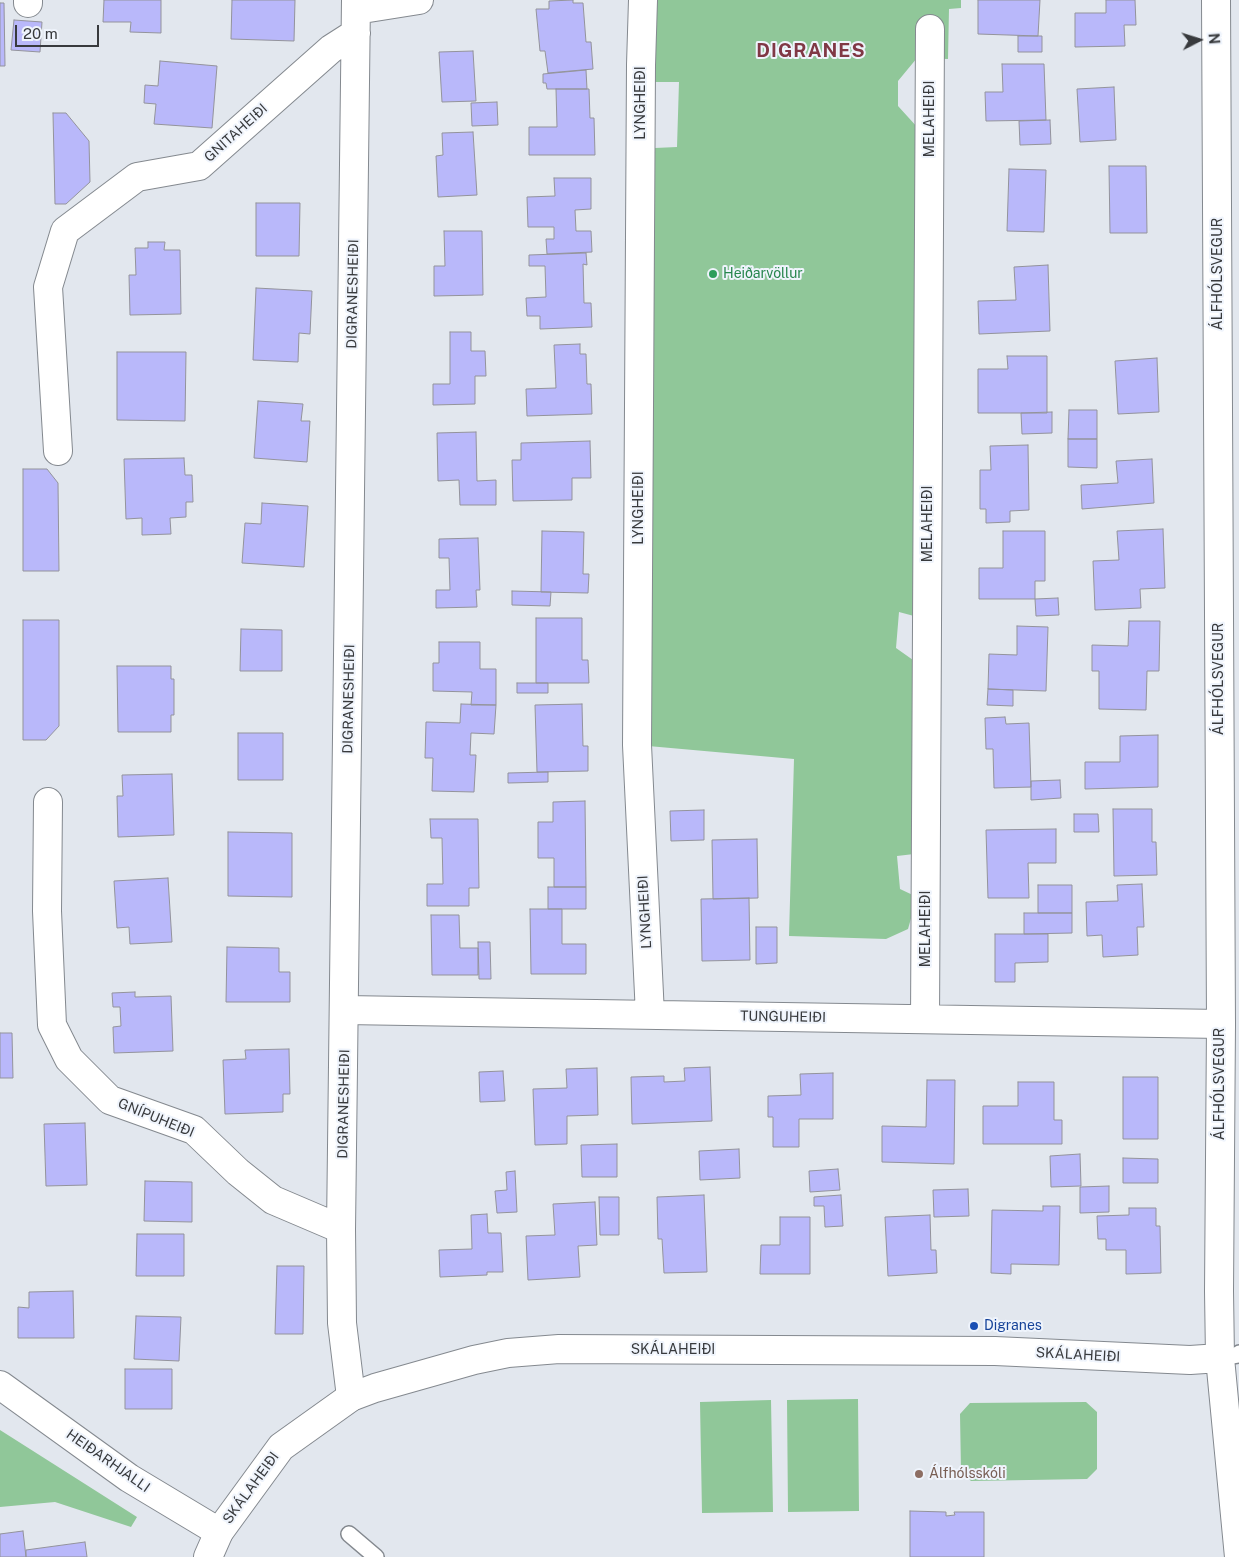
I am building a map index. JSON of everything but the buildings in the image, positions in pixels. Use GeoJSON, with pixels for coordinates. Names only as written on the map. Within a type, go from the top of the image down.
{"type":"FeatureCollection","features":[{"type":"Feature","properties":{"kind":"street"},"geometry":{"type":"LineString","coordinates":[[356,14],[419,0]]}},
{"type":"Feature","properties":{"kind":"street","name":"LYNGHEIÐI"},"geometry":{"type":"LineString","coordinates":[[643,0],[637,745],[650,1015]]}},
{"type":"Feature","properties":{"kind":"street","name":"ÁLFHÓLSVEGUR"},"geometry":{"type":"LineString","coordinates":[[1216,0],[1221,1024],[1229,1355],[1239,1557]]}},
{"type":"Feature","properties":{"kind":"street","name":"GNITAHEIÐI"},"geometry":{"type":"LineString","coordinates":[[58,451],[48,287],[65,231],[136,176],[199,166],[331,49],[356,14]]}},
{"type":"Feature","properties":{"kind":"street","name":"DIGRANESHEIÐI"},"geometry":{"type":"LineString","coordinates":[[351,1397],[342,1323],[341,1229],[356,14]]}},
{"type":"Feature","properties":{"kind":"street","name":"MELAHEIÐI"},"geometry":{"type":"LineString","coordinates":[[925,1019],[930,29]]}},
{"type":"Feature","properties":{"kind":"street","name":"GNÍPUHEIÐI"},"geometry":{"type":"LineString","coordinates":[[48,802],[47,911],[52,1024],[68,1059],[110,1100],[194,1130],[238,1172],[273,1200],[341,1229]]}},
{"type":"Feature","properties":{"kind":"street","name":"TUNGUHEIÐI"},"geometry":{"type":"LineString","coordinates":[[345,1010],[1221,1024]]}},
{"type":"Feature","properties":{"kind":"street","name":"SKÁLAHEIÐI"},"geometry":{"type":"LineString","coordinates":[[208,1557],[219,1532],[281,1447],[351,1397],[375,1388],[474,1360],[508,1353],[560,1348],[995,1352],[1190,1360],[1229,1355]]}},
{"type":"Feature","properties":{"kind":"street","name":"HEIÐARHJALLI"},"geometry":{"type":"LineString","coordinates":[[0,1385],[128,1478],[219,1532]]}},
{"type":"Feature","properties":{"kind":"lane"},"geometry":{"type":"LineString","coordinates":[[349,1534],[376,1557]]}},
{"type":"Feature","properties":{"kind":"green space"},"geometry":{"type":"Polygon","coordinates":[[[655,0],[961,0],[961,8],[949,9],[948,59],[917,58],[898,81],[898,106],[918,128],[914,616],[899,612],[896,648],[913,660],[914,854],[897,856],[900,889],[917,897],[908,929],[886,939],[789,936],[794,759],[637,745],[655,148],[677,147],[679,82],[654,82],[655,0]]]}},
{"type":"Feature","properties":{"kind":"green space"},"geometry":{"type":"Polygon","coordinates":[[[858,1399],[859,1511],[788,1512],[787,1400],[858,1399]]]}},
{"type":"Feature","properties":{"kind":"green space"},"geometry":{"type":"Polygon","coordinates":[[[771,1400],[773,1512],[702,1513],[700,1402],[771,1400]]]}},
{"type":"Feature","properties":{"kind":"green space"},"geometry":{"type":"Polygon","coordinates":[[[1086,1402],[1097,1412],[1097,1469],[1087,1479],[971,1481],[961,1471],[960,1414],[970,1403],[1086,1402]]]}},
{"type":"Feature","properties":{"kind":"green space"},"geometry":{"type":"Polygon","coordinates":[[[0,1430],[137,1517],[131,1527],[55,1502],[0,1507],[0,1430]]]}},
{"type":"Feature","properties":{"kind":"place","name":"Heiðarvöllur"},"geometry":{"type":"Point","coordinates":[713,274]}},
{"type":"Feature","properties":{"kind":"place","name":"Digranes"},"geometry":{"type":"Point","coordinates":[974,1326]}},
{"type":"Feature","properties":{"kind":"place","name":"Álfhólsskóli"},"geometry":{"type":"Point","coordinates":[919,1474]}},
{"type":"Feature","properties":{"kind":"district","name":"DIGRANES"},"geometry":{"type":"Point","coordinates":[811,51]}}]}
